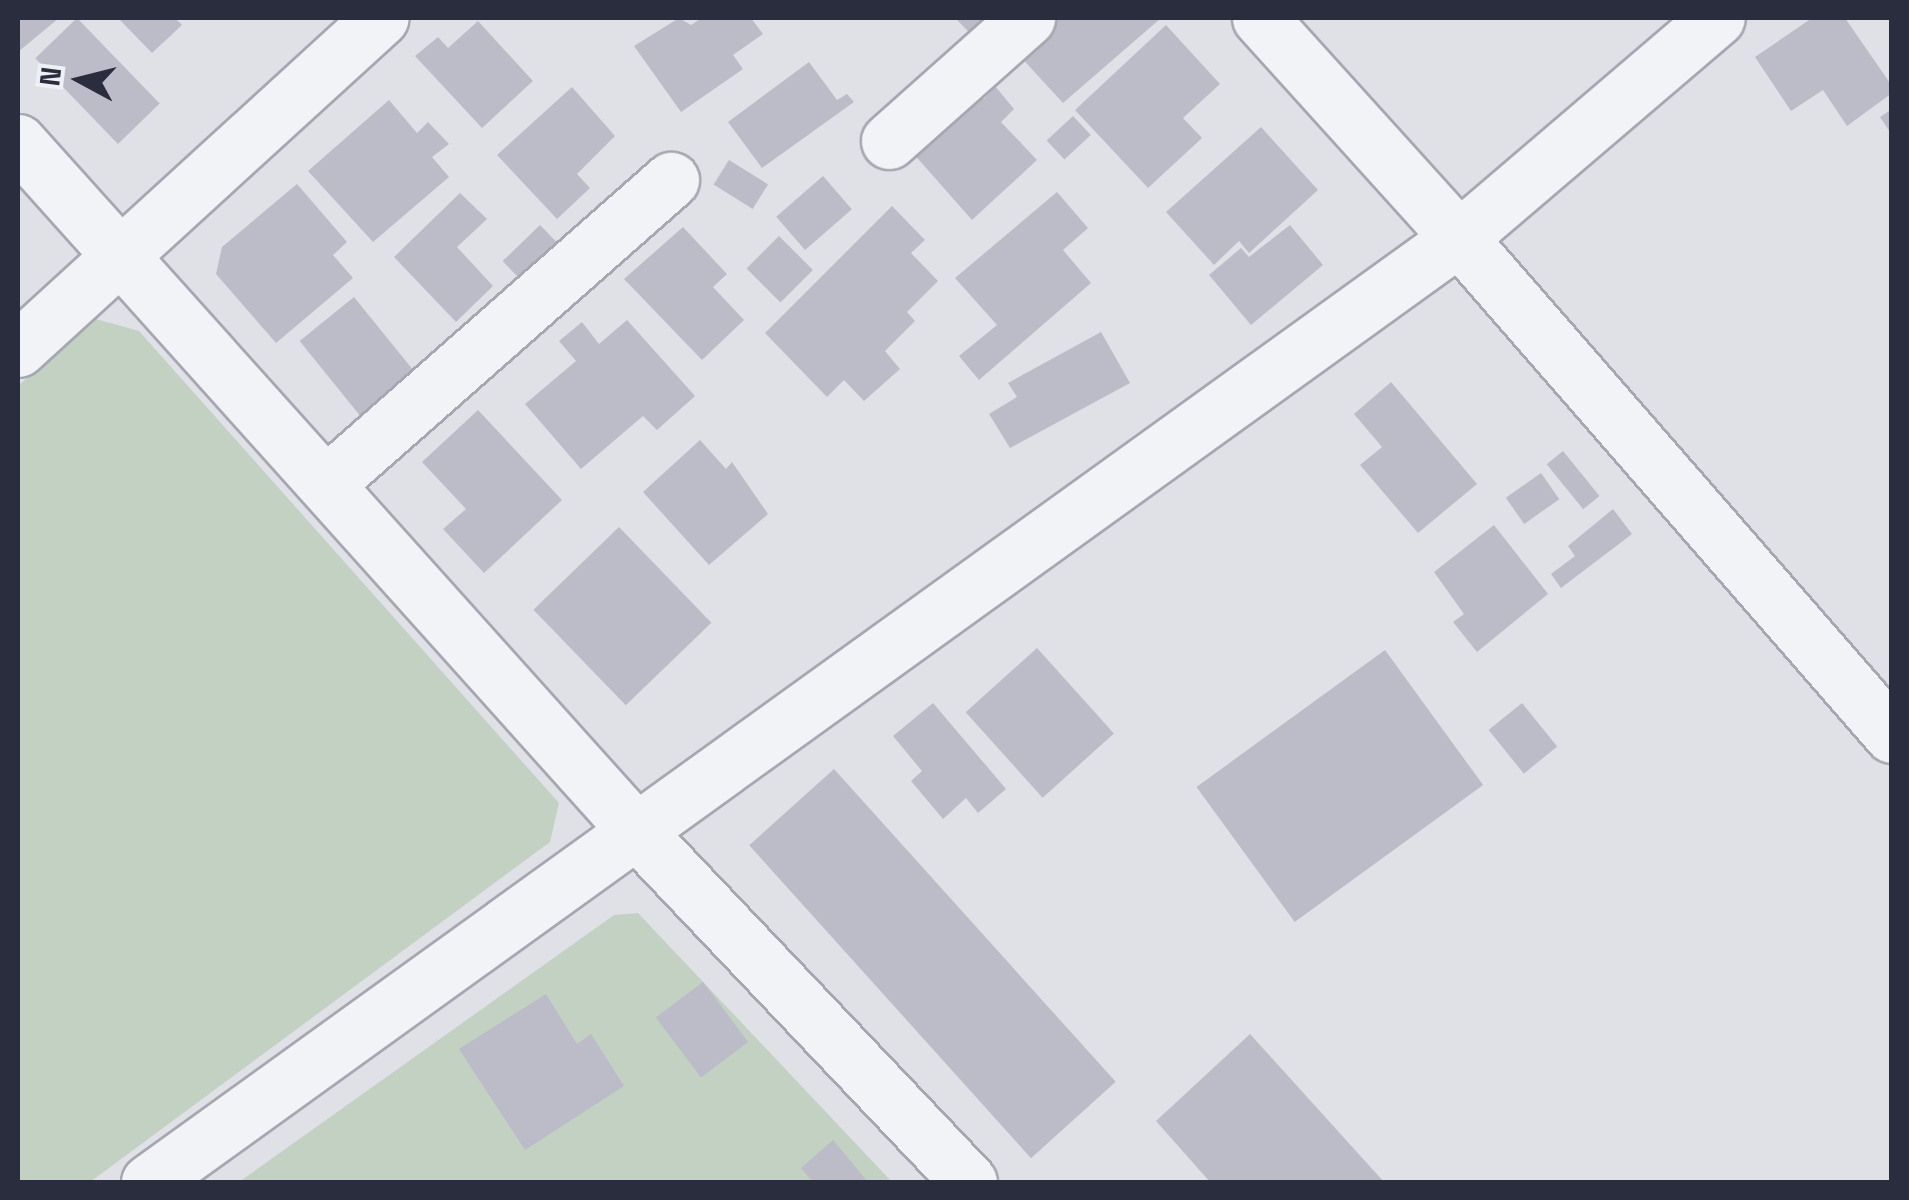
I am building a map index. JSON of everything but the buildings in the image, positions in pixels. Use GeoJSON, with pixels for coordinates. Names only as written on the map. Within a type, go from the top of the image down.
{"type":"FeatureCollection","features":[{"type":"Feature","properties":{"kind":"street"},"geometry":{"type":"LineString","coordinates":[[18,349],[381,18]]}},
{"type":"Feature","properties":{"kind":"street"},"geometry":{"type":"LineString","coordinates":[[889,141],[1027,18]]}},
{"type":"Feature","properties":{"kind":"street"},"geometry":{"type":"LineString","coordinates":[[1260,18],[1459,238],[1892,735]]}},
{"type":"Feature","properties":{"kind":"street"},"geometry":{"type":"LineString","coordinates":[[148,1182],[1459,238],[1716,18]]}},
{"type":"Feature","properties":{"kind":"street"},"geometry":{"type":"LineString","coordinates":[[18,142],[637,832],[969,1182]]}},
{"type":"Feature","properties":{"kind":"street"},"geometry":{"type":"LineString","coordinates":[[326,484],[671,180]]}},
{"type":"Feature","properties":{"kind":"green space"},"geometry":{"type":"Polygon","coordinates":[[[92,318],[139,331],[559,803],[550,842],[90,1182],[18,1182],[18,386],[92,318]]]}},
{"type":"Feature","properties":{"kind":"green space"},"geometry":{"type":"Polygon","coordinates":[[[638,913],[892,1182],[239,1182],[614,915],[638,913]]]}}]}
